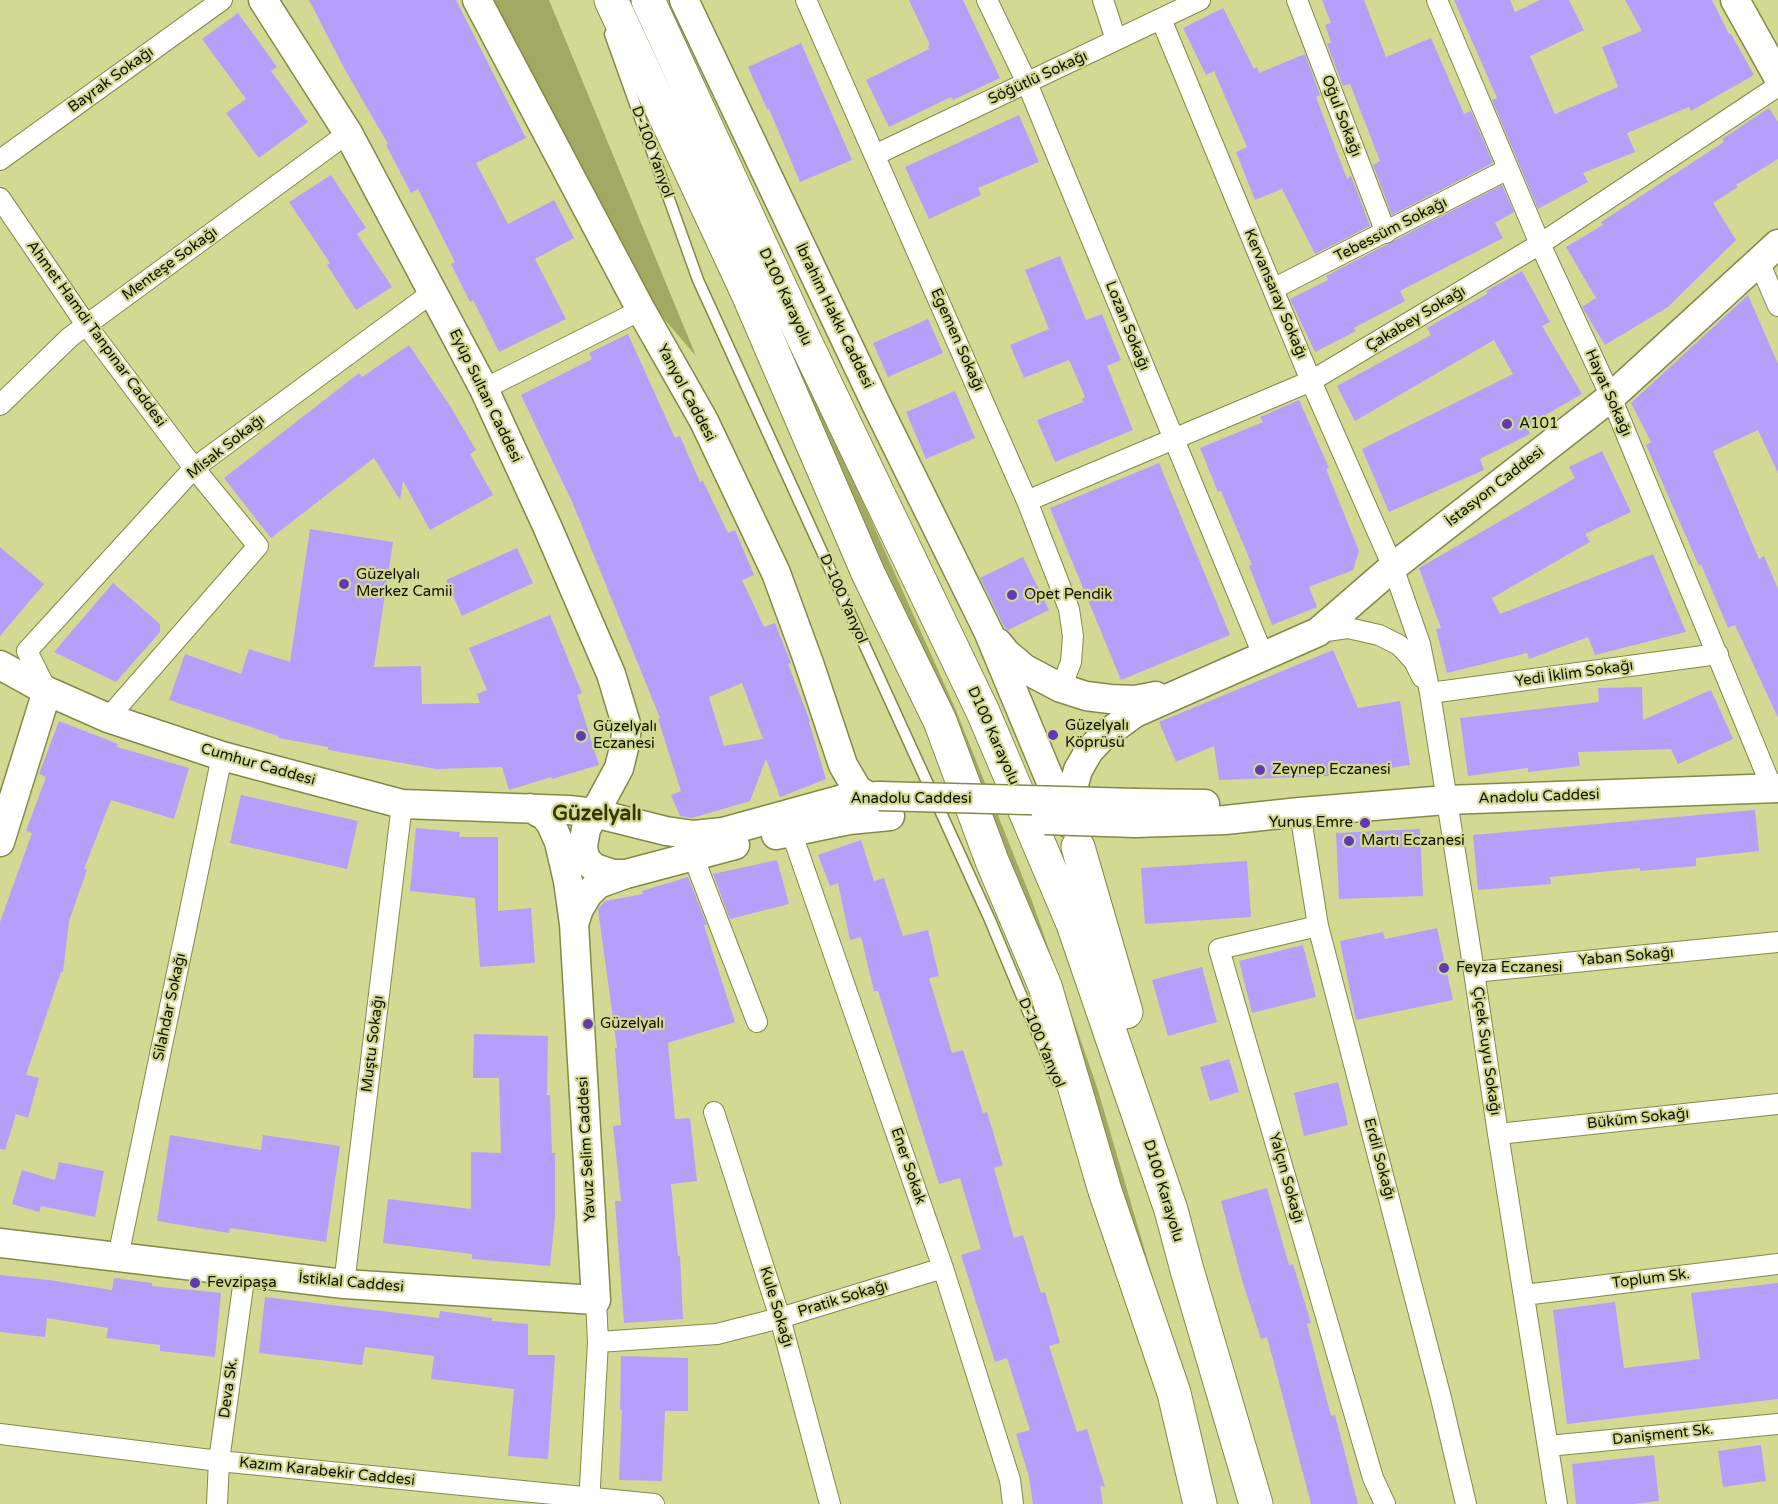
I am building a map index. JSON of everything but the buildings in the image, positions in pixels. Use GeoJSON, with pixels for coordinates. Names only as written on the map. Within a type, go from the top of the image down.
{"type":"FeatureCollection","features":[{"type":"Feature","properties":{"kind":"highway","name":"D100 Karayolu"},"geometry":{"type":"LineString","coordinates":[[648,0],[803,337],[983,712],[1073,924],[1171,1210],[1256,1504]]}},
{"type":"Feature","properties":{"kind":"highway"},"geometry":{"type":"LineString","coordinates":[[608,11],[748,294],[868,573],[940,721],[992,861],[1045,986],[1105,1191],[1174,1393],[1200,1504]]}},
{"type":"Feature","properties":{"kind":"highway"},"geometry":{"type":"LineString","coordinates":[[1078,847],[1128,1019],[1171,1210]]}},
{"type":"Feature","properties":{"kind":"street","name":"Bayrak Sokağı"},"geometry":{"type":"LineString","coordinates":[[0,160],[222,0]]}},
{"type":"Feature","properties":{"kind":"street","name":"Eyüp Sultan Caddesi"},"geometry":{"type":"LineString","coordinates":[[263,0],[348,133],[434,292],[484,389],[611,674],[627,727],[619,768],[597,820]]}},
{"type":"Feature","properties":{"kind":"street","name":"Yanyol Caddesi"},"geometry":{"type":"LineString","coordinates":[[477,0],[641,310],[704,422],[776,573],[848,778],[856,789],[879,803]]}},
{"type":"Feature","properties":{"kind":"street","name":"İbrahim Hakkı Caddesi"},"geometry":{"type":"LineString","coordinates":[[684,0],[877,406],[988,631]]}},
{"type":"Feature","properties":{"kind":"street","name":"Egemen Sokağı"},"geometry":{"type":"LineString","coordinates":[[806,0],[1027,501],[1069,609],[1073,636],[1071,662],[1061,688]]}},
{"type":"Feature","properties":{"kind":"street","name":"Lozan Sokağı"},"geometry":{"type":"LineString","coordinates":[[987,0],[1027,83],[1263,655]]}},
{"type":"Feature","properties":{"kind":"street"},"geometry":{"type":"LineString","coordinates":[[1103,0],[1116,40]]}},
{"type":"Feature","properties":{"kind":"street","name":"Söğütlü Sokağı"},"geometry":{"type":"LineString","coordinates":[[875,155],[1200,0]]}},
{"type":"Feature","properties":{"kind":"street","name":"Oğul Sokağı"},"geometry":{"type":"LineString","coordinates":[[1297,0],[1386,233]]}},
{"type":"Feature","properties":{"kind":"street","name":"Hayat Sokağı"},"geometry":{"type":"LineString","coordinates":[[1437,0],[1540,244],[1611,396],[1775,788]]}},
{"type":"Feature","properties":{"kind":"street"},"geometry":{"type":"LineString","coordinates":[[1735,0],[1778,77]]}},
{"type":"Feature","properties":{"kind":"street","name":"Kervansaray Sokağı"},"geometry":{"type":"LineString","coordinates":[[1161,19],[1311,381],[1393,567]]}},
{"type":"Feature","properties":{"kind":"street","name":"Çakabey Sokağı"},"geometry":{"type":"LineString","coordinates":[[1027,501],[1311,381],[1540,244],[1778,86]]}},
{"type":"Feature","properties":{"kind":"street","name":"Menteşe Sokağı"},"geometry":{"type":"LineString","coordinates":[[0,405],[70,337],[348,133]]}},
{"type":"Feature","properties":{"kind":"street","name":"Tebessüm Sokağı"},"geometry":{"type":"LineString","coordinates":[[1273,289],[1508,169]]}},
{"type":"Feature","properties":{"kind":"street","name":"Ahmet Hamdi Tanpınar Caddesi"},"geometry":{"type":"LineString","coordinates":[[0,198],[87,326],[194,468],[258,546],[108,718]]}},
{"type":"Feature","properties":{"kind":"street"},"geometry":{"type":"LineString","coordinates":[[1768,253],[1778,306]]}},
{"type":"Feature","properties":{"kind":"street","name":"İstasyon Caddesi"},"geometry":{"type":"LineString","coordinates":[[1318,632],[1393,567],[1611,396],[1768,253]]}},
{"type":"Feature","properties":{"kind":"street","name":"Misak Sokağı"},"geometry":{"type":"LineString","coordinates":[[47,691],[27,651],[194,468],[434,292]]}},
{"type":"Feature","properties":{"kind":"street"},"geometry":{"type":"LineString","coordinates":[[484,389],[641,310]]}},
{"type":"Feature","properties":{"kind":"street","name":"Çiçek Suyu Sokağı"},"geometry":{"type":"LineString","coordinates":[[1393,567],[1420,644],[1430,693],[1557,1504]]}},
{"type":"Feature","properties":{"kind":"street","name":"İstasyon Caddesi"},"geometry":{"type":"LineString","coordinates":[[1078,847],[1073,788],[1078,770],[1089,752],[1102,737],[1127,718],[1176,693],[1318,632],[1348,628],[1379,635],[1398,645],[1414,661],[1430,693]]}},
{"type":"Feature","properties":{"kind":"street"},"geometry":{"type":"LineString","coordinates":[[988,631],[1006,653],[1025,669],[1061,688],[1086,696],[1110,699],[1135,700],[1176,693]]}},
{"type":"Feature","properties":{"kind":"street"},"geometry":{"type":"LineString","coordinates":[[988,631],[1078,847]]}},
{"type":"Feature","properties":{"kind":"street","name":"Yedi İklim Sokağı"},"geometry":{"type":"LineString","coordinates":[[1430,693],[1718,654]]}},
{"type":"Feature","properties":{"kind":"street","name":"Cumhur Caddesi"},"geometry":{"type":"LineString","coordinates":[[0,665],[47,691],[108,718],[222,756],[402,804],[530,807]]}},
{"type":"Feature","properties":{"kind":"street"},"geometry":{"type":"LineString","coordinates":[[0,842],[47,691]]}},
{"type":"Feature","properties":{"kind":"street","name":"Silahdar Sokağı"},"geometry":{"type":"LineString","coordinates":[[118,1257],[222,756]]}},
{"type":"Feature","properties":{"kind":"street","name":"Anadolu Caddesi"},"geometry":{"type":"LineString","coordinates":[[530,807],[569,810],[597,820],[666,831],[708,834],[723,832],[843,798],[879,803],[1135,813],[1225,820],[1446,800],[1775,788]]}},
{"type":"Feature","properties":{"kind":"street","name":"Anadolu Caddesi"},"geometry":{"type":"LineString","coordinates":[[574,924],[579,909],[588,894],[598,884],[626,874],[791,831],[849,820],[879,803]]}},
{"type":"Feature","properties":{"kind":"street","name":"Muştu Sokağı"},"geometry":{"type":"LineString","coordinates":[[344,1284],[402,804]]}},
{"type":"Feature","properties":{"kind":"street","name":"Yavuz Selim Caddesi"},"geometry":{"type":"LineString","coordinates":[[530,807],[544,816],[551,824],[559,842],[566,870],[574,924],[598,1342],[589,1501]]}},
{"type":"Feature","properties":{"kind":"street","name":"Erdil Sokağı"},"geometry":{"type":"LineString","coordinates":[[1300,812],[1318,926],[1438,1387],[1466,1504]]}},
{"type":"Feature","properties":{"kind":"street"},"geometry":{"type":"LineString","coordinates":[[597,820],[583,846],[588,862],[604,872],[626,874]]}},
{"type":"Feature","properties":{"kind":"street","name":"Ener Sokak"},"geometry":{"type":"LineString","coordinates":[[791,831],[943,1268],[1010,1480],[1013,1504]]}},
{"type":"Feature","properties":{"kind":"street"},"geometry":{"type":"LineString","coordinates":[[693,856],[757,1022]]}},
{"type":"Feature","properties":{"kind":"street","name":"Yalçın Sokağı"},"geometry":{"type":"LineString","coordinates":[[1318,926],[1219,949],[1370,1466],[1385,1504]]}},
{"type":"Feature","properties":{"kind":"street","name":"Yaban Sokağı"},"geometry":{"type":"LineString","coordinates":[[1474,972],[1778,942]]}},
{"type":"Feature","properties":{"kind":"street","name":"Büküm Sokağı"},"geometry":{"type":"LineString","coordinates":[[1498,1134],[1778,1104]]}},
{"type":"Feature","properties":{"kind":"street","name":"Kule Sokağı"},"geometry":{"type":"LineString","coordinates":[[714,1112],[780,1318],[830,1504]]}},
{"type":"Feature","properties":{"kind":"street","name":"İstiklal Caddesi"},"geometry":{"type":"LineString","coordinates":[[0,1243],[344,1284],[596,1300]]}},
{"type":"Feature","properties":{"kind":"street","name":"Toplum Sk."},"geometry":{"type":"LineString","coordinates":[[1524,1295],[1778,1264]]}},
{"type":"Feature","properties":{"kind":"street","name":"Pratik Sokağı"},"geometry":{"type":"LineString","coordinates":[[598,1342],[717,1334],[780,1318],[943,1268]]}},
{"type":"Feature","properties":{"kind":"street","name":"Deva Sk."},"geometry":{"type":"LineString","coordinates":[[218,1504],[219,1461],[245,1272]]}},
{"type":"Feature","properties":{"kind":"street","name":"Danişment Sk."},"geometry":{"type":"LineString","coordinates":[[1548,1446],[1778,1424]]}},
{"type":"Feature","properties":{"kind":"street","name":"Kazım Karabekir Caddesi"},"geometry":{"type":"LineString","coordinates":[[0,1434],[219,1461],[589,1501],[654,1504]]}},
{"type":"Feature","properties":{"kind":"lane","name":"D-100 Yanyol"},"geometry":{"type":"LineString","coordinates":[[608,11],[698,280],[990,920],[1060,1088]]}},
{"type":"Feature","properties":{"kind":"lane"},"geometry":{"type":"LineString","coordinates":[[1068,1109],[1105,1191]]}},
{"type":"Feature","properties":{"kind":"green space"},"geometry":{"type":"Polygon","coordinates":[[[494,0],[549,0],[696,356],[653,306],[494,0]]]}},
{"type":"Feature","properties":{"kind":"green space"},"geometry":{"type":"Polygon","coordinates":[[[614,0],[632,0],[820,406],[955,708],[1031,898],[1097,1087],[1159,1299],[1078,1081],[614,0]]]}},
{"type":"Feature","properties":{"kind":"place","name":"A101"},"geometry":{"type":"Point","coordinates":[1507,424]}},
{"type":"Feature","properties":{"kind":"place","name":"Güzelyalı Merkez Camii"},"geometry":{"type":"Point","coordinates":[344,584]}},
{"type":"Feature","properties":{"kind":"place","name":"Opet Pendik"},"geometry":{"type":"Point","coordinates":[1012,595]}},
{"type":"Feature","properties":{"kind":"place","name":"Güzelyalı Köprüsü"},"geometry":{"type":"Point","coordinates":[1053,735]}},
{"type":"Feature","properties":{"kind":"place","name":"Güzelyalı Eczanesi"},"geometry":{"type":"Point","coordinates":[581,736]}},
{"type":"Feature","properties":{"kind":"place","name":"Zeynep Eczanesi"},"geometry":{"type":"Point","coordinates":[1260,770]}},
{"type":"Feature","properties":{"kind":"place","name":"Yunus Emre"},"geometry":{"type":"Point","coordinates":[1365,823]}},
{"type":"Feature","properties":{"kind":"place","name":"Martı Eczanesi"},"geometry":{"type":"Point","coordinates":[1349,841]}},
{"type":"Feature","properties":{"kind":"place","name":"Feyza Eczanesi"},"geometry":{"type":"Point","coordinates":[1444,968]}},
{"type":"Feature","properties":{"kind":"place","name":"Güzelyalı"},"geometry":{"type":"Point","coordinates":[588,1024]}},
{"type":"Feature","properties":{"kind":"place","name":"Fevzipaşa"},"geometry":{"type":"Point","coordinates":[195,1283]}},
{"type":"Feature","properties":{"kind":"district","name":"Güzelyalı"},"geometry":{"type":"Point","coordinates":[597,814]}}]}
